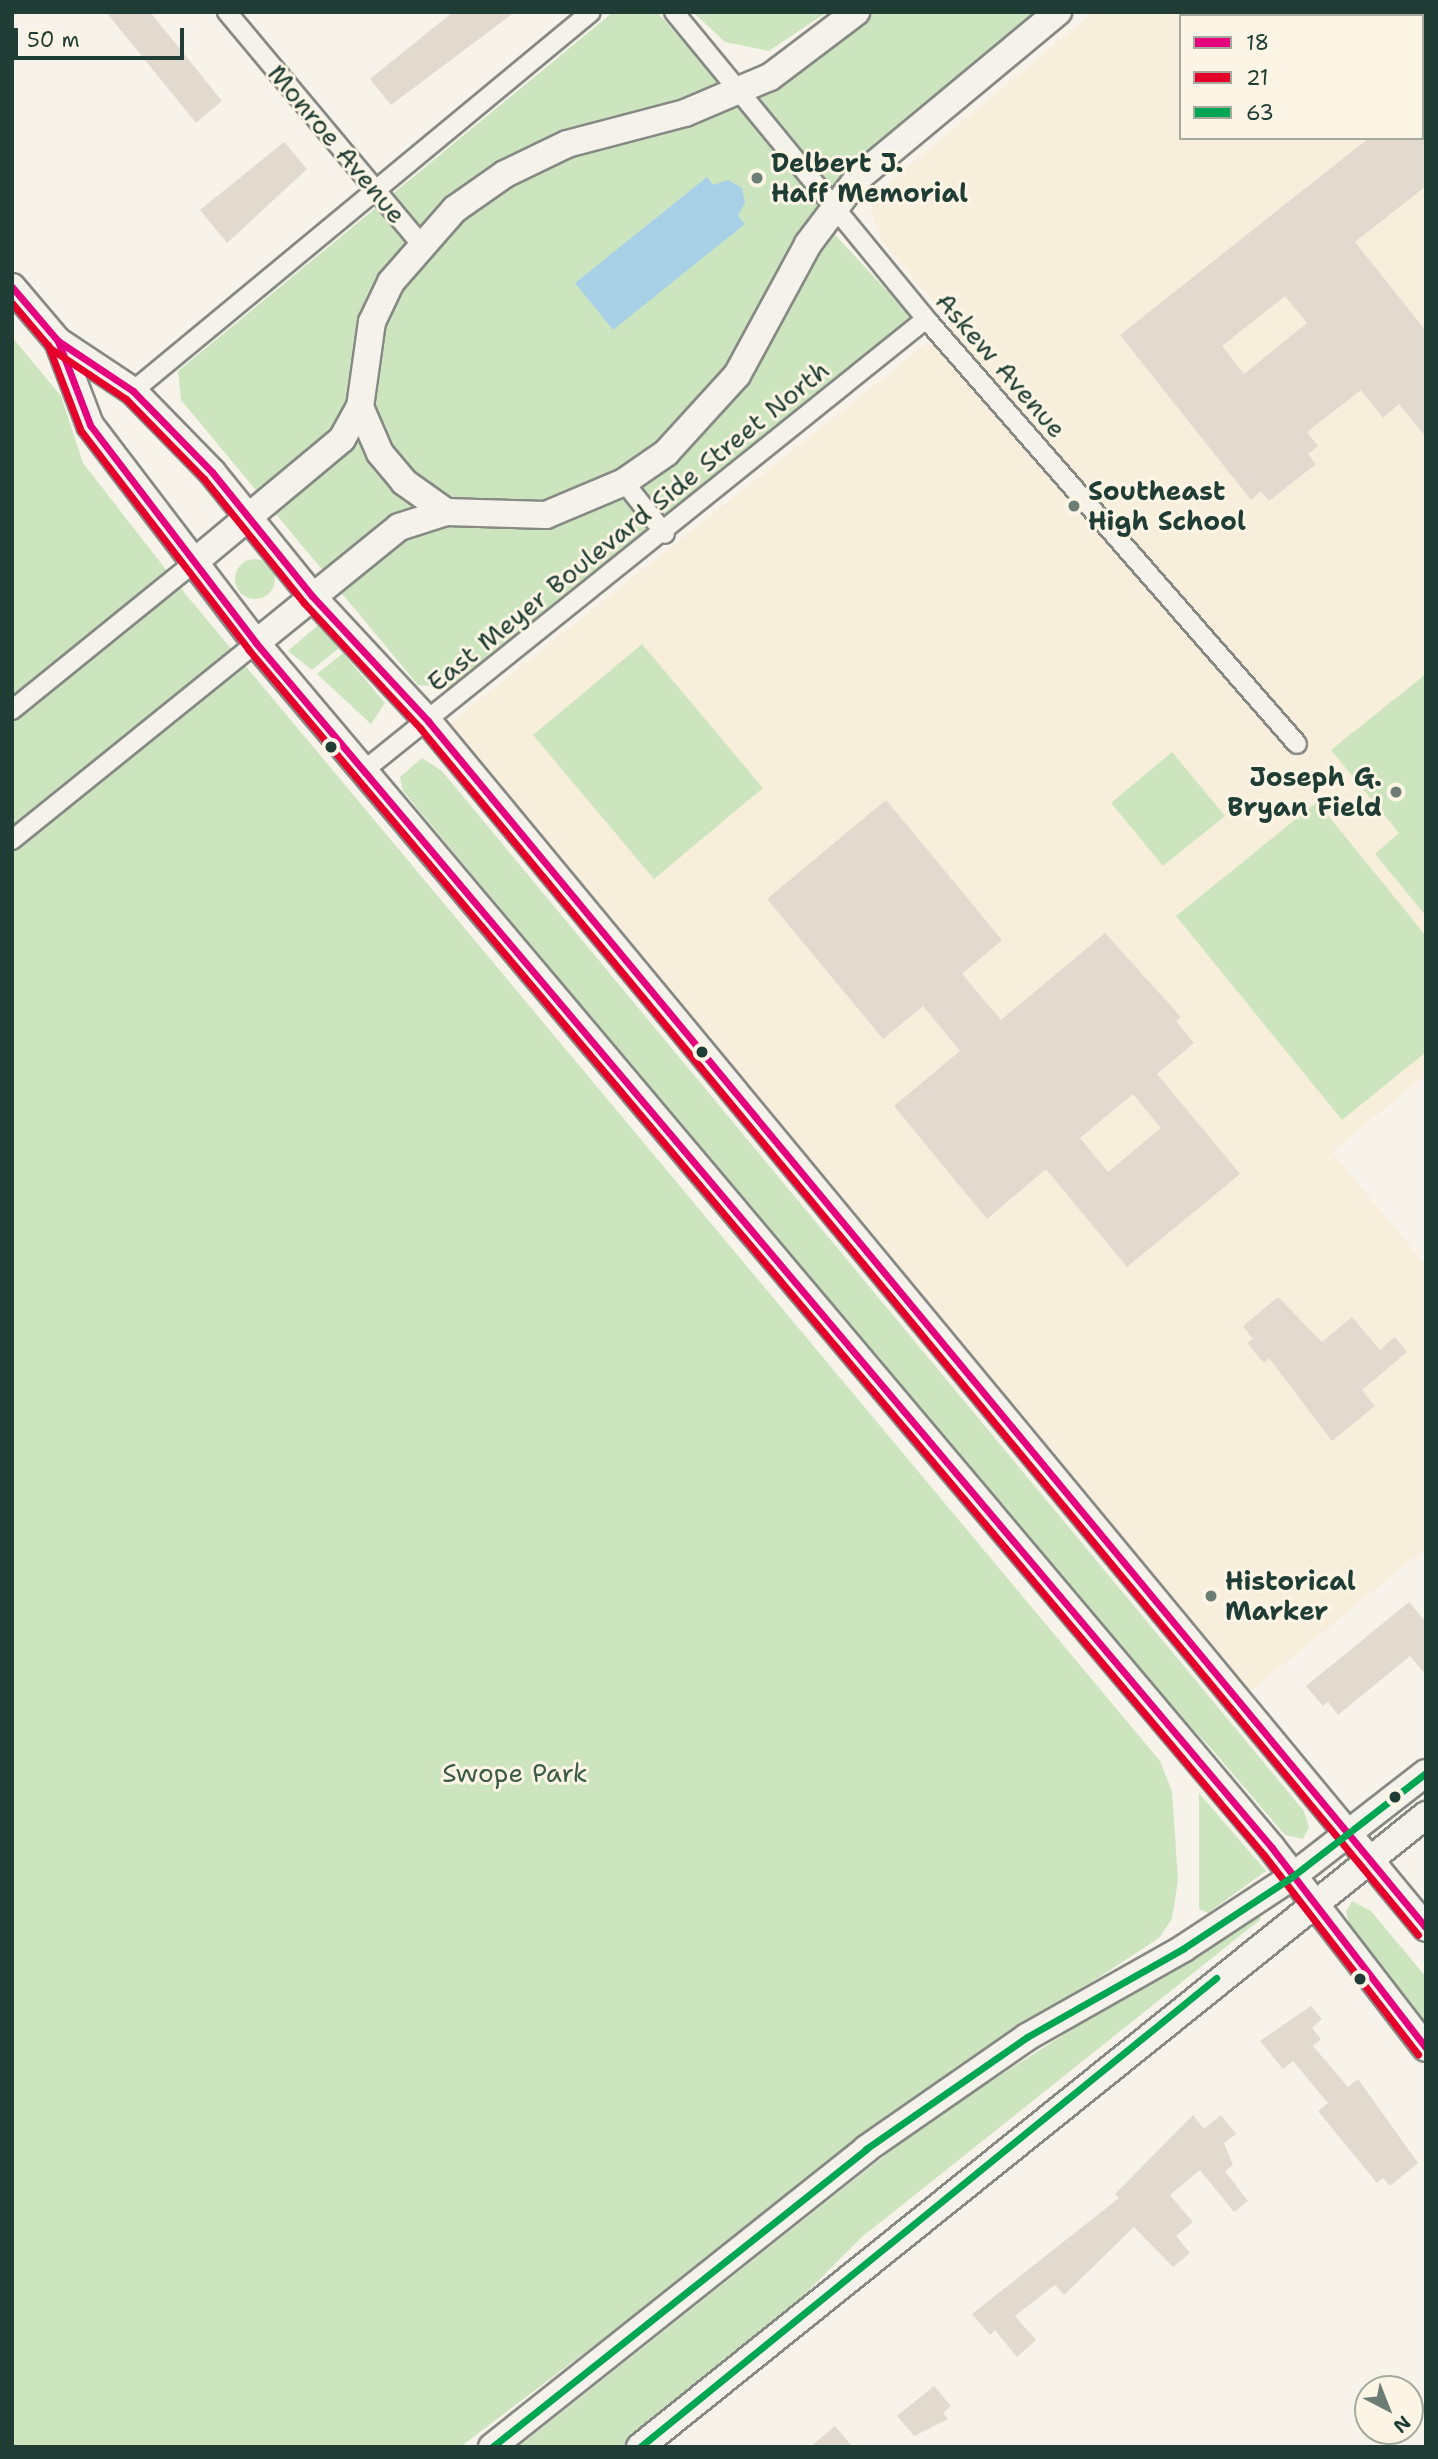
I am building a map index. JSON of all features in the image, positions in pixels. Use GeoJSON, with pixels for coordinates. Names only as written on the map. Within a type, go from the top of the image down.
{"type":"FeatureCollection","features":[{"type":"Feature","properties":{"kind":"main road"},"geometry":{"type":"LineString","coordinates":[[192,564],[342,439],[360,407],[372,322],[420,243],[505,174],[567,144],[685,113],[739,90],[800,57],[856,12]]}},
{"type":"Feature","properties":{"kind":"main road"},"geometry":{"type":"LineString","coordinates":[[256,643],[399,527],[446,512],[546,515],[624,482],[666,453],[737,375],[835,207],[888,149],[1058,12]]}},
{"type":"Feature","properties":{"kind":"main road"},"geometry":{"type":"LineString","coordinates":[[12,288],[58,341],[133,391],[248,518],[312,596],[428,721],[1426,1928]]}},
{"type":"Feature","properties":{"kind":"main road"},"geometry":{"type":"LineString","coordinates":[[58,341],[90,425],[192,564],[362,772],[1293,1876],[1426,2048]]}},
{"type":"Feature","properties":{"kind":"main road"},"geometry":{"type":"LineString","coordinates":[[360,407],[380,453],[404,482],[446,512]]}},
{"type":"Feature","properties":{"kind":"main road"},"geometry":{"type":"LineString","coordinates":[[492,2447],[768,2225],[971,2073],[1293,1876],[1426,1773]]}},
{"type":"Feature","properties":{"kind":"main road"},"geometry":{"type":"LineString","coordinates":[[640,2447],[1426,1815]]}},
{"type":"Feature","properties":{"kind":"street","name":"Monroe Avenue"},"geometry":{"type":"LineString","coordinates":[[227,12],[420,243]]}},
{"type":"Feature","properties":{"kind":"street"},"geometry":{"type":"LineString","coordinates":[[133,391],[373,188],[591,12]]}},
{"type":"Feature","properties":{"kind":"street","name":"Askew Avenue"},"geometry":{"type":"LineString","coordinates":[[674,12],[926,319],[1297,744]]}},
{"type":"Feature","properties":{"kind":"street","name":"East Meyer Boulevard Side Street North"},"geometry":{"type":"LineString","coordinates":[[362,772],[665,534],[926,319]]}},
{"type":"Feature","properties":{"kind":"street"},"geometry":{"type":"LineString","coordinates":[[624,482],[665,534]]}},
{"type":"Feature","properties":{"kind":"street"},"geometry":{"type":"LineString","coordinates":[[12,710],[192,564]]}},
{"type":"Feature","properties":{"kind":"street"},"geometry":{"type":"LineString","coordinates":[[12,840],[256,643]]}},
{"type":"Feature","properties":{"kind":"shaded area","name":"Southeast High School"},"geometry":{"type":"Polygon","coordinates":[[[1093,12],[1426,12],[1426,1075],[1332,1152],[1426,1265],[1426,1548],[1251,1691],[450,723],[952,323],[881,240],[872,212],[879,191],[1093,12]]]}},
{"type":"Feature","properties":{"kind":"green space"},"geometry":{"type":"Polygon","coordinates":[[[613,12],[657,12],[713,75],[778,87],[874,12],[1041,12],[816,214],[913,319],[907,334],[450,688],[418,685],[181,400],[178,371],[613,12]]]}},
{"type":"Feature","properties":{"kind":"green space"},"geometry":{"type":"Polygon","coordinates":[[[693,12],[827,12],[769,51],[725,42],[693,12]]]}},
{"type":"Feature","properties":{"kind":"green space","name":"Swope Park"},"geometry":{"type":"Polygon","coordinates":[[[12,337],[61,396],[83,463],[178,585],[1160,1761],[1172,1791],[1178,1880],[1172,1919],[1159,1938],[965,2065],[460,2447],[12,2447],[12,337]]]}},
{"type":"Feature","properties":{"kind":"green space"},"geometry":{"type":"Polygon","coordinates":[[[255,559],[263,560],[269,565],[274,571],[274,587],[269,593],[263,598],[255,599],[247,598],[241,593],[236,587],[235,579],[236,571],[241,565],[247,560],[255,559]]]}},
{"type":"Feature","properties":{"kind":"green space"},"geometry":{"type":"Polygon","coordinates":[[[318,625],[339,648],[312,670],[288,651],[318,625]]]}},
{"type":"Feature","properties":{"kind":"green space"},"geometry":{"type":"Polygon","coordinates":[[[642,644],[763,788],[654,879],[533,735],[642,644]]]}},
{"type":"Feature","properties":{"kind":"green space"},"geometry":{"type":"Polygon","coordinates":[[[343,653],[385,703],[371,724],[317,674],[343,653]]]}},
{"type":"Feature","properties":{"kind":"green space","name":"Joseph G. Bryan Field"},"geometry":{"type":"Polygon","coordinates":[[[1426,674],[1426,916],[1375,854],[1399,833],[1331,750],[1426,674]]]}},
{"type":"Feature","properties":{"kind":"green space"},"geometry":{"type":"Polygon","coordinates":[[[1172,752],[1225,816],[1163,866],[1111,803],[1172,752]]]}},
{"type":"Feature","properties":{"kind":"green space"},"geometry":{"type":"Polygon","coordinates":[[[422,758],[442,771],[1304,1811],[1309,1827],[1303,1839],[1285,1835],[1208,1745],[1119,1654],[403,791],[400,777],[422,758]]]}},
{"type":"Feature","properties":{"kind":"green space"},"geometry":{"type":"Polygon","coordinates":[[[1317,802],[1426,936],[1426,1052],[1342,1120],[1176,916],[1317,802]]]}},
{"type":"Feature","properties":{"kind":"green space"},"geometry":{"type":"Polygon","coordinates":[[[1199,1793],[1266,1871],[1208,1913],[1199,1909],[1199,1793]]]}},
{"type":"Feature","properties":{"kind":"green space"},"geometry":{"type":"Polygon","coordinates":[[[1352,1901],[1371,1911],[1426,1977],[1426,2024],[1352,1933],[1346,1912],[1352,1901]]]}},
{"type":"Feature","properties":{"kind":"green space"},"geometry":{"type":"Polygon","coordinates":[[[1256,1912],[1261,1919],[862,2237],[778,2321],[621,2447],[518,2447],[927,2122],[1256,1912]]]}},
{"type":"Feature","properties":{"kind":"water"},"geometry":{"type":"Polygon","coordinates":[[[707,177],[713,185],[728,180],[742,188],[745,203],[738,216],[745,224],[613,330],[575,283],[707,177]]]}},
{"type":"Feature","properties":{"kind":"building"},"geometry":{"type":"Polygon","coordinates":[[[106,12],[150,12],[222,101],[196,123],[106,12]]]}},
{"type":"Feature","properties":{"kind":"building"},"geometry":{"type":"Polygon","coordinates":[[[453,12],[515,12],[391,105],[370,79],[453,12]]]}},
{"type":"Feature","properties":{"kind":"building","name":"Southeast High School"},"geometry":{"type":"Polygon","coordinates":[[[1426,138],[1426,186],[1355,242],[1426,331],[1426,437],[1399,404],[1383,418],[1361,390],[1307,432],[1318,446],[1308,454],[1316,464],[1269,501],[1261,491],[1251,500],[1120,335],[1366,140],[1426,138]],[[1285,296],[1222,346],[1244,374],[1307,323],[1285,296]]]}},
{"type":"Feature","properties":{"kind":"building"},"geometry":{"type":"Polygon","coordinates":[[[284,142],[307,169],[227,243],[200,210],[284,142]]]}},
{"type":"Feature","properties":{"kind":"building"},"geometry":{"type":"Polygon","coordinates":[[[886,800],[1002,940],[962,974],[1001,1020],[1105,933],[1181,1017],[1176,1021],[1194,1043],[1157,1074],[1240,1174],[1127,1267],[1046,1169],[987,1219],[894,1106],[960,1051],[923,1006],[883,1039],[767,899],[886,800]],[[1133,1094],[1080,1138],[1108,1172],[1161,1128],[1133,1094]]]}},
{"type":"Feature","properties":{"kind":"building"},"geometry":{"type":"Polygon","coordinates":[[[1278,1297],[1322,1342],[1352,1317],[1380,1350],[1395,1337],[1407,1352],[1362,1390],[1375,1406],[1332,1441],[1269,1358],[1264,1363],[1247,1343],[1253,1339],[1243,1326],[1278,1297]]]}},
{"type":"Feature","properties":{"kind":"building"},"geometry":{"type":"Polygon","coordinates":[[[1409,1602],[1426,1622],[1426,1675],[1410,1656],[1338,1715],[1328,1702],[1323,1706],[1306,1686],[1409,1602]]]}},
{"type":"Feature","properties":{"kind":"building"},"geometry":{"type":"Polygon","coordinates":[[[1311,2006],[1322,2019],[1312,2028],[1321,2039],[1313,2046],[1348,2087],[1358,2079],[1418,2163],[1390,2186],[1383,2178],[1377,2183],[1318,2111],[1328,2103],[1293,2061],[1283,2069],[1260,2041],[1311,2006]]]}},
{"type":"Feature","properties":{"kind":"building"},"geometry":{"type":"Polygon","coordinates":[[[1193,2115],[1204,2129],[1221,2115],[1236,2134],[1224,2143],[1233,2165],[1225,2171],[1248,2201],[1234,2212],[1200,2170],[1170,2195],[1193,2222],[1176,2236],[1190,2253],[1173,2267],[1134,2227],[1064,2295],[1055,2285],[1015,2316],[1036,2340],[1017,2357],[995,2330],[990,2335],[972,2314],[1119,2198],[1115,2194],[1193,2115]]]}},
{"type":"Feature","properties":{"kind":"building"},"geometry":{"type":"Polygon","coordinates":[[[934,2386],[951,2406],[943,2413],[948,2419],[914,2436],[897,2416],[934,2386]]]}},
{"type":"Feature","properties":{"kind":"building"},"geometry":{"type":"Polygon","coordinates":[[[835,2426],[853,2447],[810,2447],[835,2426]]]}},
{"type":"Feature","properties":{"kind":"transit line","name":"18"},"geometry":{"type":"LineString","coordinates":[[12,287],[58,341],[133,391],[212,472],[312,596],[428,721],[1426,1928]]}},
{"type":"Feature","properties":{"kind":"transit line","name":"21"},"geometry":{"type":"LineString","coordinates":[[12,303],[51,349],[126,399],[204,479],[304,603],[420,728],[1418,1935]]}},
{"type":"Feature","properties":{"kind":"transit line","name":"18"},"geometry":{"type":"LineString","coordinates":[[58,341],[90,425],[256,643],[1272,1848],[1426,2048]]}},
{"type":"Feature","properties":{"kind":"transit line","name":"21"},"geometry":{"type":"LineString","coordinates":[[48,345],[81,431],[248,649],[1264,1855],[1418,2054]]}},
{"type":"Feature","properties":{"kind":"transit line","name":"63"},"geometry":{"type":"LineString","coordinates":[[492,2447],[866,2149],[1027,2037],[1184,1948],[1293,1876],[1426,1773]]}},
{"type":"Feature","properties":{"kind":"transit line","name":"63"},"geometry":{"type":"LineString","coordinates":[[640,2447],[1216,1978]]}},
{"type":"Feature","properties":{"kind":"place","name":"Delbert J. Haff Memorial"},"geometry":{"type":"Point","coordinates":[757,178]}},
{"type":"Feature","properties":{"kind":"place","name":"Southeast High School"},"geometry":{"type":"Point","coordinates":[1074,506]}},
{"type":"Feature","properties":{"kind":"place","name":"Joseph G. Bryan Field"},"geometry":{"type":"Point","coordinates":[1396,792]}},
{"type":"Feature","properties":{"kind":"place","name":"Historical Marker"},"geometry":{"type":"Point","coordinates":[1211,1596]}}]}
